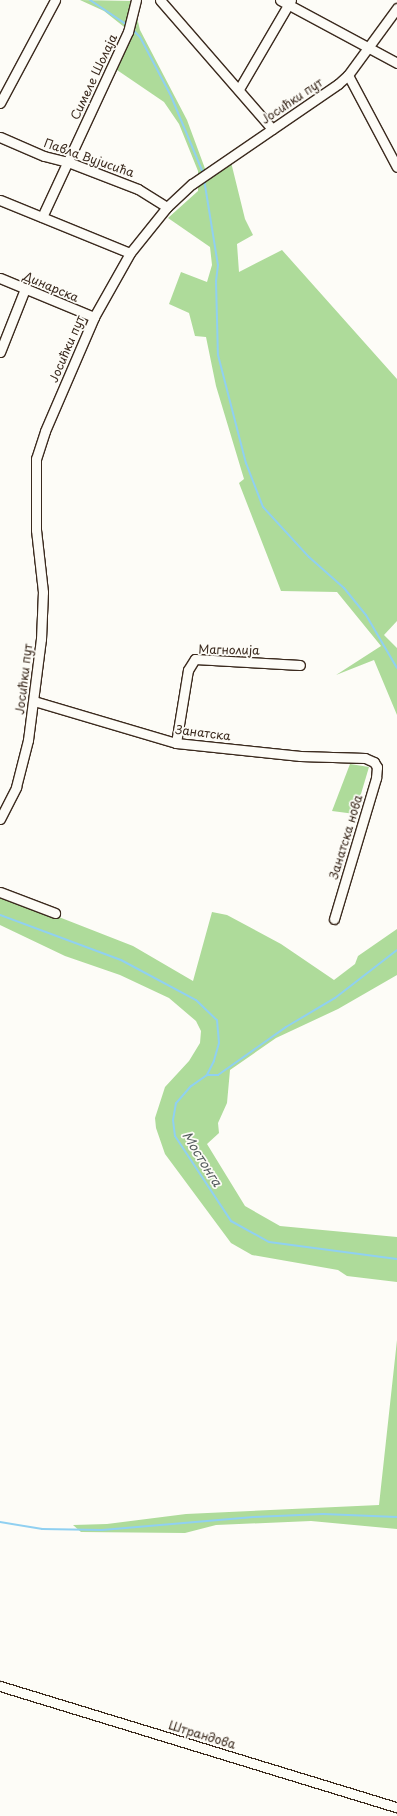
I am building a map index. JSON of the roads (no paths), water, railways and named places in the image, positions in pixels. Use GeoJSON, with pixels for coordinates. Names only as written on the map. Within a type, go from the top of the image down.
{"type":"FeatureCollection","features":[{"type":"Feature","properties":{"kind":"street"},"geometry":{"type":"LineString","coordinates":[[0,103],[55,0]]}},
{"type":"Feature","properties":{"kind":"street","name":"Симеле Шолаја"},"geometry":{"type":"LineString","coordinates":[[42,217],[128,32],[136,0]]}},
{"type":"Feature","properties":{"kind":"street"},"geometry":{"type":"LineString","coordinates":[[160,0],[239,89],[272,129]]}},
{"type":"Feature","properties":{"kind":"street"},"geometry":{"type":"LineString","coordinates":[[239,89],[287,1],[368,49],[397,63]]}},
{"type":"Feature","properties":{"kind":"street","name":"Јосићки пут"},"geometry":{"type":"LineString","coordinates":[[0,819],[16,787],[28,740],[34,700],[43,606],[42,568],[36,530],[36,459],[45,431],[94,318],[130,253],[167,207],[192,184],[348,75],[397,8]]}},
{"type":"Feature","properties":{"kind":"street"},"geometry":{"type":"LineString","coordinates":[[348,75],[397,167]]}},
{"type":"Feature","properties":{"kind":"street","name":"Павла Вујисића"},"geometry":{"type":"LineString","coordinates":[[0,137],[44,156],[68,162],[138,188],[167,207]]}},
{"type":"Feature","properties":{"kind":"street"},"geometry":{"type":"LineString","coordinates":[[0,200],[130,253]]}},
{"type":"Feature","properties":{"kind":"street","name":"Динарска"},"geometry":{"type":"LineString","coordinates":[[0,278],[94,318]]}},
{"type":"Feature","properties":{"kind":"street"},"geometry":{"type":"LineString","coordinates":[[0,352],[25,289]]}},
{"type":"Feature","properties":{"kind":"street","name":"Магнолија"},"geometry":{"type":"LineString","coordinates":[[176,743],[188,670],[195,660],[300,665]]}},
{"type":"Feature","properties":{"kind":"street","name":"Занатска"},"geometry":{"type":"LineString","coordinates":[[34,700],[176,743],[300,756],[365,758],[374,762]]}},
{"type":"Feature","properties":{"kind":"street","name":"Занатска нова"},"geometry":{"type":"LineString","coordinates":[[334,919],[376,778],[377,767],[374,762]]}},
{"type":"Feature","properties":{"kind":"street"},"geometry":{"type":"LineString","coordinates":[[0,892],[55,913]]}},
{"type":"Feature","properties":{"kind":"street","name":"Штрандова"},"geometry":{"type":"LineString","coordinates":[[0,1686],[397,1807]]}},
{"type":"Feature","properties":{"kind":"waterway"},"geometry":{"type":"LineString","coordinates":[[90,0],[127,25]]}},
{"type":"Feature","properties":{"kind":"waterway"},"geometry":{"type":"LineString","coordinates":[[132,29],[140,37],[171,96],[203,173]]}},
{"type":"Feature","properties":{"kind":"waterway"},"geometry":{"type":"LineString","coordinates":[[204,179],[218,265],[216,281],[218,355],[246,463],[263,507],[309,557],[344,588],[366,615],[397,668]]}},
{"type":"Feature","properties":{"kind":"waterway","name":"Мостонга"},"geometry":{"type":"LineString","coordinates":[[0,915],[121,960],[196,1000],[217,1020],[219,1043],[214,1061],[207,1075],[191,1086],[176,1103],[173,1120],[175,1136],[231,1221],[269,1242],[397,1259]]}},
{"type":"Feature","properties":{"kind":"waterway"},"geometry":{"type":"LineString","coordinates":[[207,1075],[218,1075],[286,1027],[335,998],[397,950]]}},
{"type":"Feature","properties":{"kind":"waterway"},"geometry":{"type":"LineString","coordinates":[[0,1522],[42,1529],[102,1530],[253,1517],[323,1514],[397,1517]]}}]}
